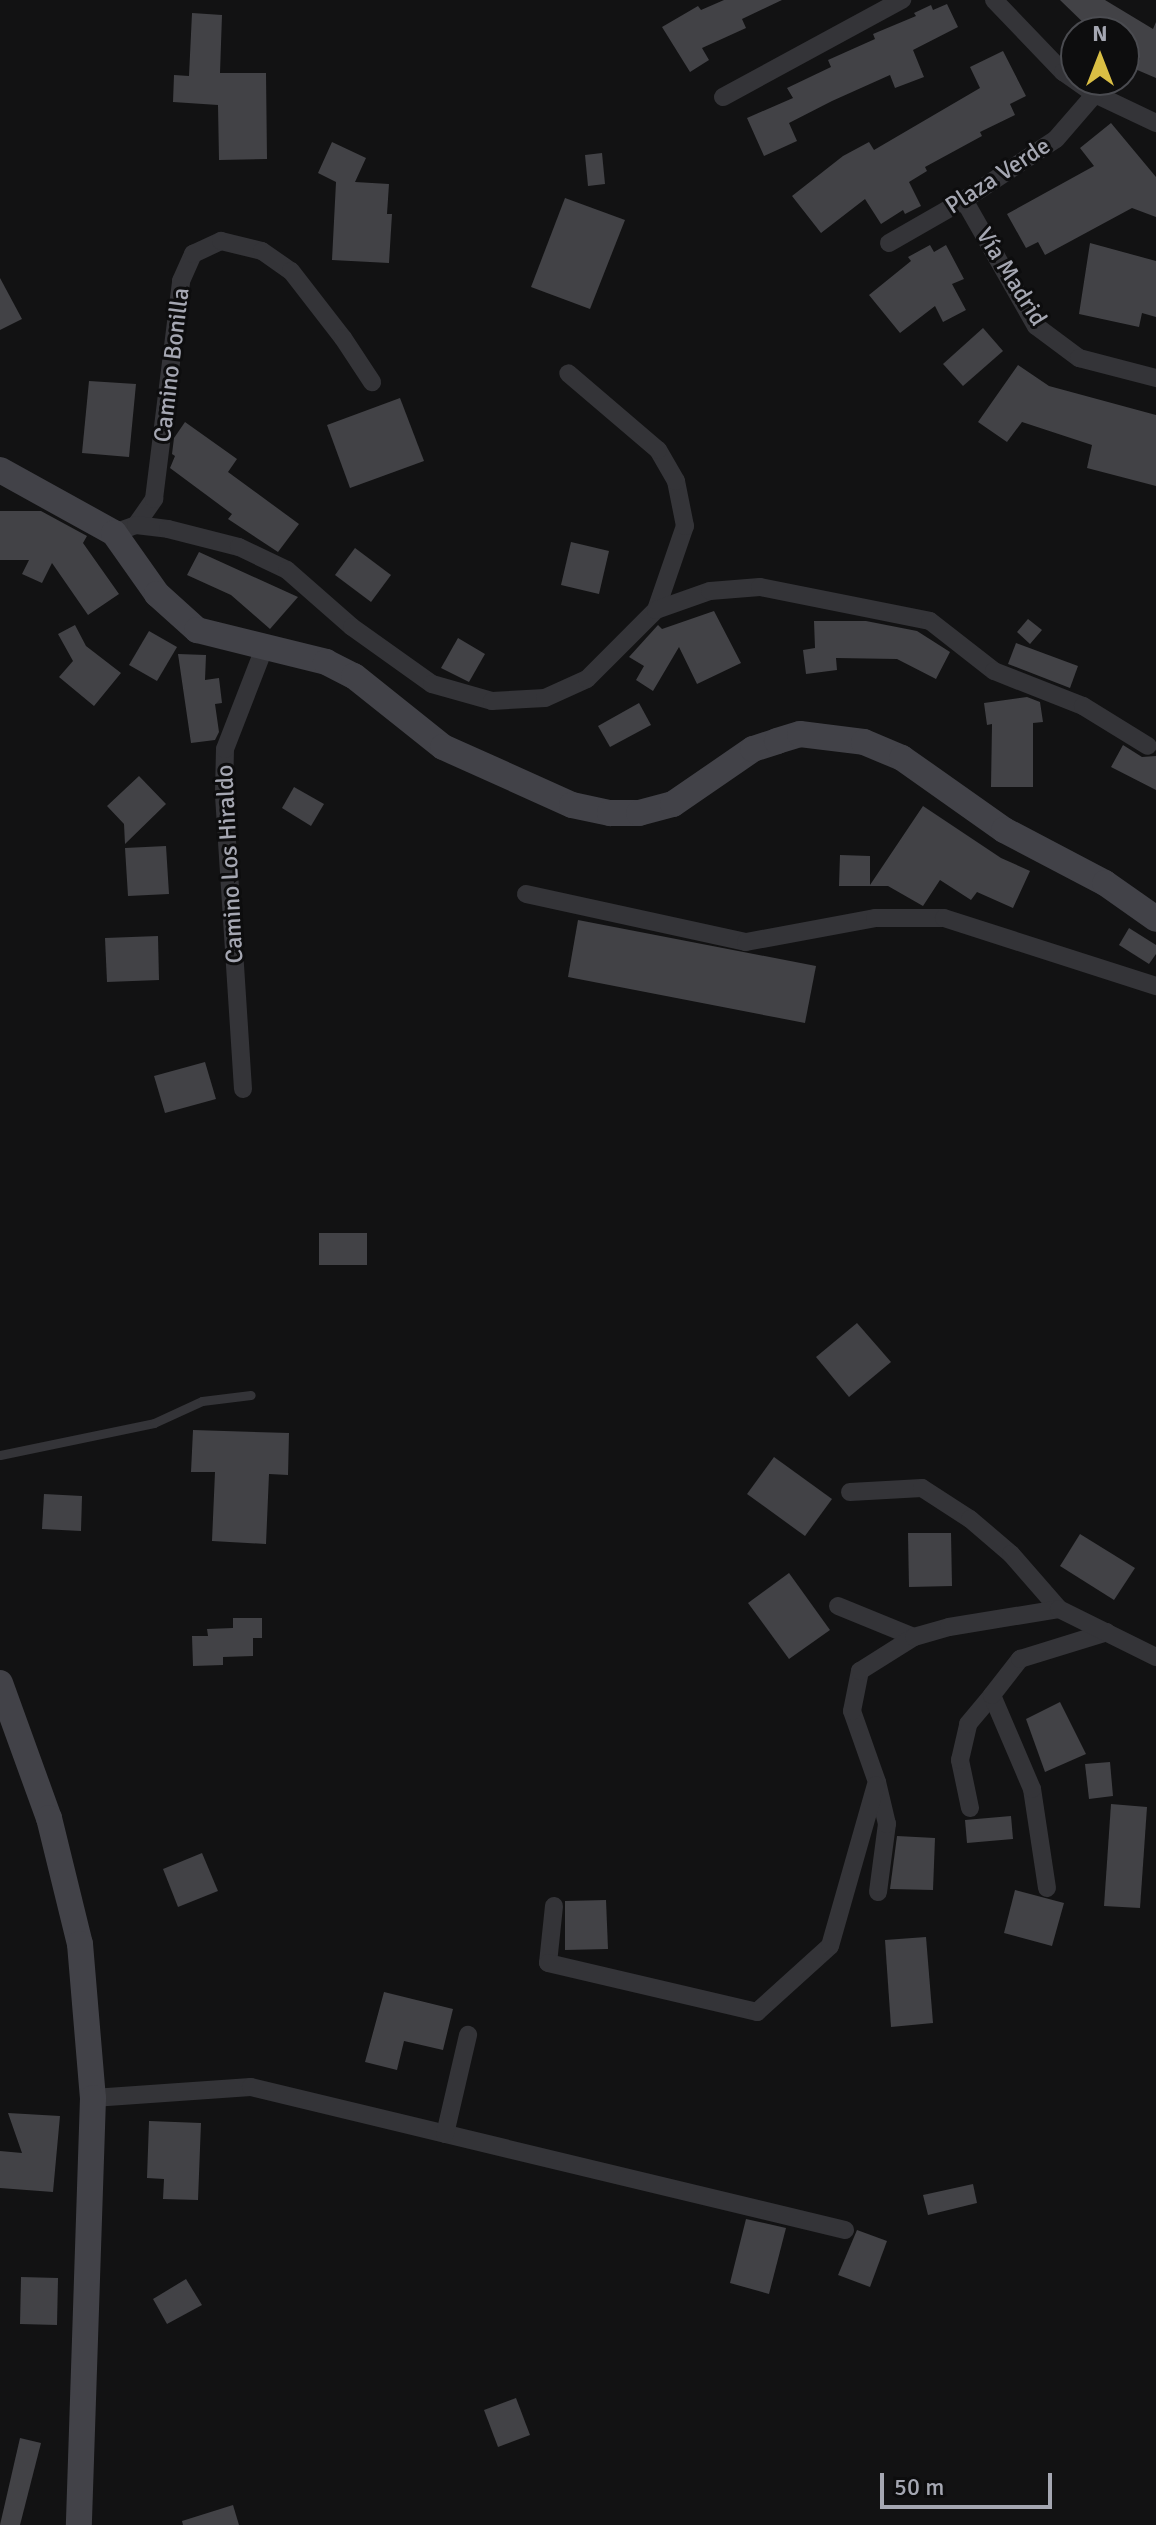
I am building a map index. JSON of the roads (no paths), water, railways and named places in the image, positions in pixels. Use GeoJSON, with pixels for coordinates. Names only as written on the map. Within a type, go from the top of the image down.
{"type":"FeatureCollection","features":[{"type":"Feature","properties":{"kind":"main road"},"geometry":{"type":"LineString","coordinates":[[0,470],[125,529],[157,594],[197,630],[326,662],[354,676],[443,747],[572,805],[610,813],[639,813],[673,804],[753,749],[800,734],[864,742],[902,758],[1004,830],[1105,883],[1156,919]]}},
{"type":"Feature","properties":{"kind":"main road"},"geometry":{"type":"LineString","coordinates":[[0,1683],[49,1818],[80,1944],[93,2098],[79,2525]]}},
{"type":"Feature","properties":{"kind":"street"},"geometry":{"type":"LineString","coordinates":[[723,97],[902,0]]}},
{"type":"Feature","properties":{"kind":"street"},"geometry":{"type":"LineString","coordinates":[[994,0],[1060,69]]}},
{"type":"Feature","properties":{"kind":"street","name":"Plaza Verde"},"geometry":{"type":"LineString","coordinates":[[889,243],[964,200],[1056,139],[1093,96]]}},
{"type":"Feature","properties":{"kind":"street"},"geometry":{"type":"LineString","coordinates":[[1099,96],[1156,123]]}},
{"type":"Feature","properties":{"kind":"street","name":"Vía Madrid"},"geometry":{"type":"LineString","coordinates":[[964,200],[1036,326],[1079,358],[1156,378]]}},
{"type":"Feature","properties":{"kind":"street","name":"Camino Bonilla"},"geometry":{"type":"LineString","coordinates":[[125,529],[154,499],[181,281],[193,254],[221,241],[262,251],[291,271],[343,338],[372,382]]}},
{"type":"Feature","properties":{"kind":"street"},"geometry":{"type":"LineString","coordinates":[[568,373],[658,450],[676,481],[685,526],[656,610]]}},
{"type":"Feature","properties":{"kind":"street"},"geometry":{"type":"LineString","coordinates":[[125,529],[168,529],[239,547],[287,570],[352,627],[432,684],[492,701],[545,698],[587,679],[656,610],[710,591],[760,587],[930,621],[994,671],[1083,706],[1148,746]]}},
{"type":"Feature","properties":{"kind":"street","name":"Camino Los Hiraldo"},"geometry":{"type":"LineString","coordinates":[[243,1089],[224,793],[225,749],[265,646]]}},
{"type":"Feature","properties":{"kind":"street"},"geometry":{"type":"LineString","coordinates":[[526,894],[746,942],[875,918],[944,918],[1156,986]]}},
{"type":"Feature","properties":{"kind":"street"},"geometry":{"type":"LineString","coordinates":[[850,1492],[922,1488],[970,1519],[1011,1554],[1059,1609],[1156,1657]]}},
{"type":"Feature","properties":{"kind":"street"},"geometry":{"type":"LineString","coordinates":[[838,1606],[914,1637]]}},
{"type":"Feature","properties":{"kind":"street"},"geometry":{"type":"LineString","coordinates":[[878,1892],[887,1824],[877,1782],[852,1711],[860,1671],[914,1637],[949,1627],[1059,1609]]}},
{"type":"Feature","properties":{"kind":"street"},"geometry":{"type":"LineString","coordinates":[[970,1808],[960,1760],[968,1724],[1020,1659],[1107,1632]]}},
{"type":"Feature","properties":{"kind":"street"},"geometry":{"type":"LineString","coordinates":[[992,1695],[1032,1789],[1047,1888]]}},
{"type":"Feature","properties":{"kind":"street"},"geometry":{"type":"LineString","coordinates":[[554,1906],[548,1963],[757,2012],[830,1946],[877,1782]]}},
{"type":"Feature","properties":{"kind":"street"},"geometry":{"type":"LineString","coordinates":[[445,2134],[468,2035]]}},
{"type":"Feature","properties":{"kind":"street"},"geometry":{"type":"LineString","coordinates":[[93,2098],[251,2087],[845,2230]]}},
{"type":"Feature","properties":{"kind":"lane"},"geometry":{"type":"LineString","coordinates":[[0,1455],[154,1423],[202,1401],[251,1395]]}}]}
